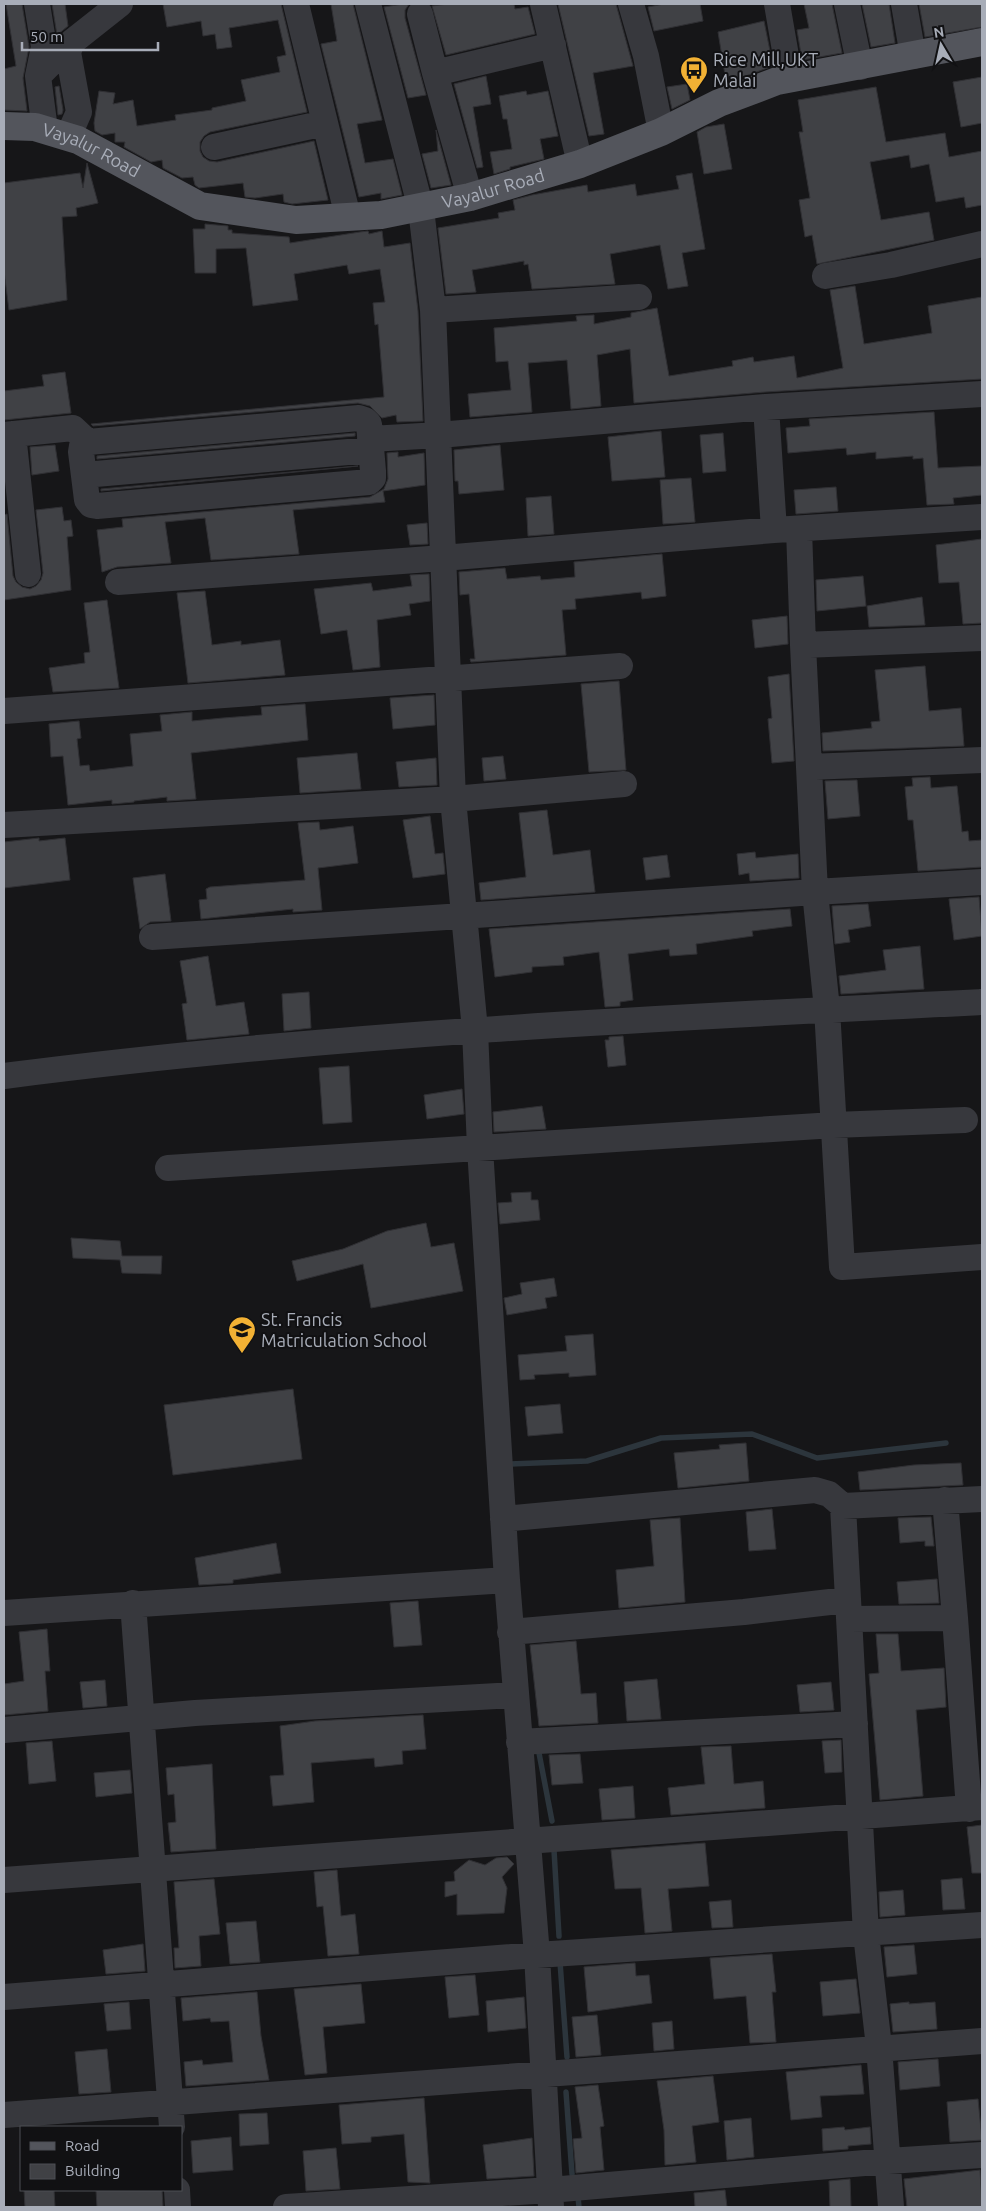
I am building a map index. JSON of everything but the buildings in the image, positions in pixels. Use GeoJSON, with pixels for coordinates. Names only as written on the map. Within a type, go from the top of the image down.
{"type":"FeatureCollection","features":[{"type":"Feature","properties":{"kind":"main road","name":"Vayalur Road"},"geometry":{"type":"LineString","coordinates":[[4,126],[35,128],[78,140],[200,206],[296,220],[381,215],[421,209],[470,197],[580,164],[661,132],[719,103],[777,81],[860,67],[982,42]]}},
{"type":"Feature","properties":{"kind":"street"},"geometry":{"type":"LineString","coordinates":[[37,4],[44,47],[38,76],[57,134],[79,112],[68,52],[72,42]]}},
{"type":"Feature","properties":{"kind":"street"},"geometry":{"type":"LineString","coordinates":[[38,76],[72,42],[120,4]]}},
{"type":"Feature","properties":{"kind":"street"},"geometry":{"type":"LineString","coordinates":[[296,4],[348,217]]}},
{"type":"Feature","properties":{"kind":"street"},"geometry":{"type":"LineString","coordinates":[[368,4],[421,209],[433,310],[453,799],[476,1030],[480,1148],[510,1632],[537,1955],[550,2199]]}},
{"type":"Feature","properties":{"kind":"street"},"geometry":{"type":"LineString","coordinates":[[543,4],[580,164]]}},
{"type":"Feature","properties":{"kind":"street"},"geometry":{"type":"LineString","coordinates":[[631,4],[646,56],[661,132]]}},
{"type":"Feature","properties":{"kind":"street"},"geometry":{"type":"LineString","coordinates":[[777,4],[790,79]]}},
{"type":"Feature","properties":{"kind":"street"},"geometry":{"type":"LineString","coordinates":[[847,4],[860,67]]}},
{"type":"Feature","properties":{"kind":"street"},"geometry":{"type":"LineString","coordinates":[[904,4],[913,56]]}},
{"type":"Feature","properties":{"kind":"street"},"geometry":{"type":"LineString","coordinates":[[424,7],[435,73],[470,197]]}},
{"type":"Feature","properties":{"kind":"street"},"geometry":{"type":"LineString","coordinates":[[435,73],[553,45]]}},
{"type":"Feature","properties":{"kind":"street"},"geometry":{"type":"LineString","coordinates":[[214,147],[326,123]]}},
{"type":"Feature","properties":{"kind":"street"},"geometry":{"type":"LineString","coordinates":[[825,276],[891,265],[982,244]]}},
{"type":"Feature","properties":{"kind":"street"},"geometry":{"type":"LineString","coordinates":[[433,310],[639,297]]}},
{"type":"Feature","properties":{"kind":"street"},"geometry":{"type":"LineString","coordinates":[[370,444],[439,435],[766,407],[982,394]]}},
{"type":"Feature","properties":{"kind":"street"},"geometry":{"type":"LineString","coordinates":[[766,407],[803,645],[815,892],[828,1009],[842,1267],[982,1256]]}},
{"type":"Feature","properties":{"kind":"street"},"geometry":{"type":"LineString","coordinates":[[359,418],[369,424],[373,478],[369,482],[361,484],[97,506],[91,505],[87,500],[81,452],[82,446],[88,442],[359,418]]}},
{"type":"Feature","properties":{"kind":"street"},"geometry":{"type":"LineString","coordinates":[[28,574],[8,434],[73,428],[88,442]]}},
{"type":"Feature","properties":{"kind":"street"},"geometry":{"type":"LineString","coordinates":[[118,582],[443,558],[786,529],[982,517]]}},
{"type":"Feature","properties":{"kind":"street"},"geometry":{"type":"LineString","coordinates":[[803,645],[982,638]]}},
{"type":"Feature","properties":{"kind":"street"},"geometry":{"type":"LineString","coordinates":[[4,711],[620,666]]}},
{"type":"Feature","properties":{"kind":"street"},"geometry":{"type":"LineString","coordinates":[[809,767],[982,760]]}},
{"type":"Feature","properties":{"kind":"street"},"geometry":{"type":"LineString","coordinates":[[4,826],[453,799],[624,784]]}},
{"type":"Feature","properties":{"kind":"street"},"geometry":{"type":"LineString","coordinates":[[152,937],[982,882]]}},
{"type":"Feature","properties":{"kind":"street"},"geometry":{"type":"LineString","coordinates":[[4,1076],[120,1060],[476,1030],[828,1009],[982,1002]]}},
{"type":"Feature","properties":{"kind":"street"},"geometry":{"type":"LineString","coordinates":[[168,1168],[834,1125],[966,1120]]}},
{"type":"Feature","properties":{"kind":"street"},"geometry":{"type":"LineString","coordinates":[[503,1519],[815,1490],[829,1494],[843,1506],[982,1499]]}},
{"type":"Feature","properties":{"kind":"street"},"geometry":{"type":"LineString","coordinates":[[4,1880],[154,1867],[860,1818],[976,1808],[945,1500]]}},
{"type":"Feature","properties":{"kind":"street"},"geometry":{"type":"LineString","coordinates":[[843,1506],[866,1934],[879,2047],[891,2207]]}},
{"type":"Feature","properties":{"kind":"street"},"geometry":{"type":"LineString","coordinates":[[4,1613],[133,1603],[507,1580]]}},
{"type":"Feature","properties":{"kind":"street"},"geometry":{"type":"LineString","coordinates":[[133,1603],[172,2115]]}},
{"type":"Feature","properties":{"kind":"street"},"geometry":{"type":"LineString","coordinates":[[510,1632],[744,1612],[848,1610],[956,1618]]}},
{"type":"Feature","properties":{"kind":"street"},"geometry":{"type":"LineString","coordinates":[[4,1730],[142,1718],[515,1695]]}},
{"type":"Feature","properties":{"kind":"street"},"geometry":{"type":"LineString","coordinates":[[519,1742],[855,1724]]}},
{"type":"Feature","properties":{"kind":"street"},"geometry":{"type":"LineString","coordinates":[[4,1997],[537,1955],[982,1925]]}},
{"type":"Feature","properties":{"kind":"street"},"geometry":{"type":"LineString","coordinates":[[4,2115],[172,2115],[544,2072],[982,2040]]}},
{"type":"Feature","properties":{"kind":"street"},"geometry":{"type":"LineString","coordinates":[[286,2207],[550,2199],[888,2161],[982,2155]]}},
{"type":"Feature","properties":{"kind":"street"},"geometry":{"type":"LineString","coordinates":[[177,2191],[178,2207]]}},
{"type":"Feature","properties":{"kind":"waterway"},"geometry":{"type":"LineString","coordinates":[[510,1468],[510,1464],[587,1461],[661,1438],[752,1434],[817,1458],[946,1443]]}},
{"type":"Feature","properties":{"kind":"waterway"},"geometry":{"type":"LineString","coordinates":[[539,1753],[552,1821]]}},
{"type":"Feature","properties":{"kind":"waterway"},"geometry":{"type":"LineString","coordinates":[[554,1850],[559,1936]]}},
{"type":"Feature","properties":{"kind":"waterway"},"geometry":{"type":"LineString","coordinates":[[560,1962],[567,2057]]}},
{"type":"Feature","properties":{"kind":"waterway"},"geometry":{"type":"LineString","coordinates":[[566,2092],[572,2174]]}},
{"type":"Feature","properties":{"kind":"waterway"},"geometry":{"type":"LineString","coordinates":[[578,2197],[579,2207]]}},
{"type":"Feature","properties":{"kind":"place","name":"Rice Mill,UKT Malai"},"geometry":{"type":"Point","coordinates":[694,94]}},
{"type":"Feature","properties":{"kind":"place","name":"St. Francis Matriculation School"},"geometry":{"type":"Point","coordinates":[242,1354]}}]}
